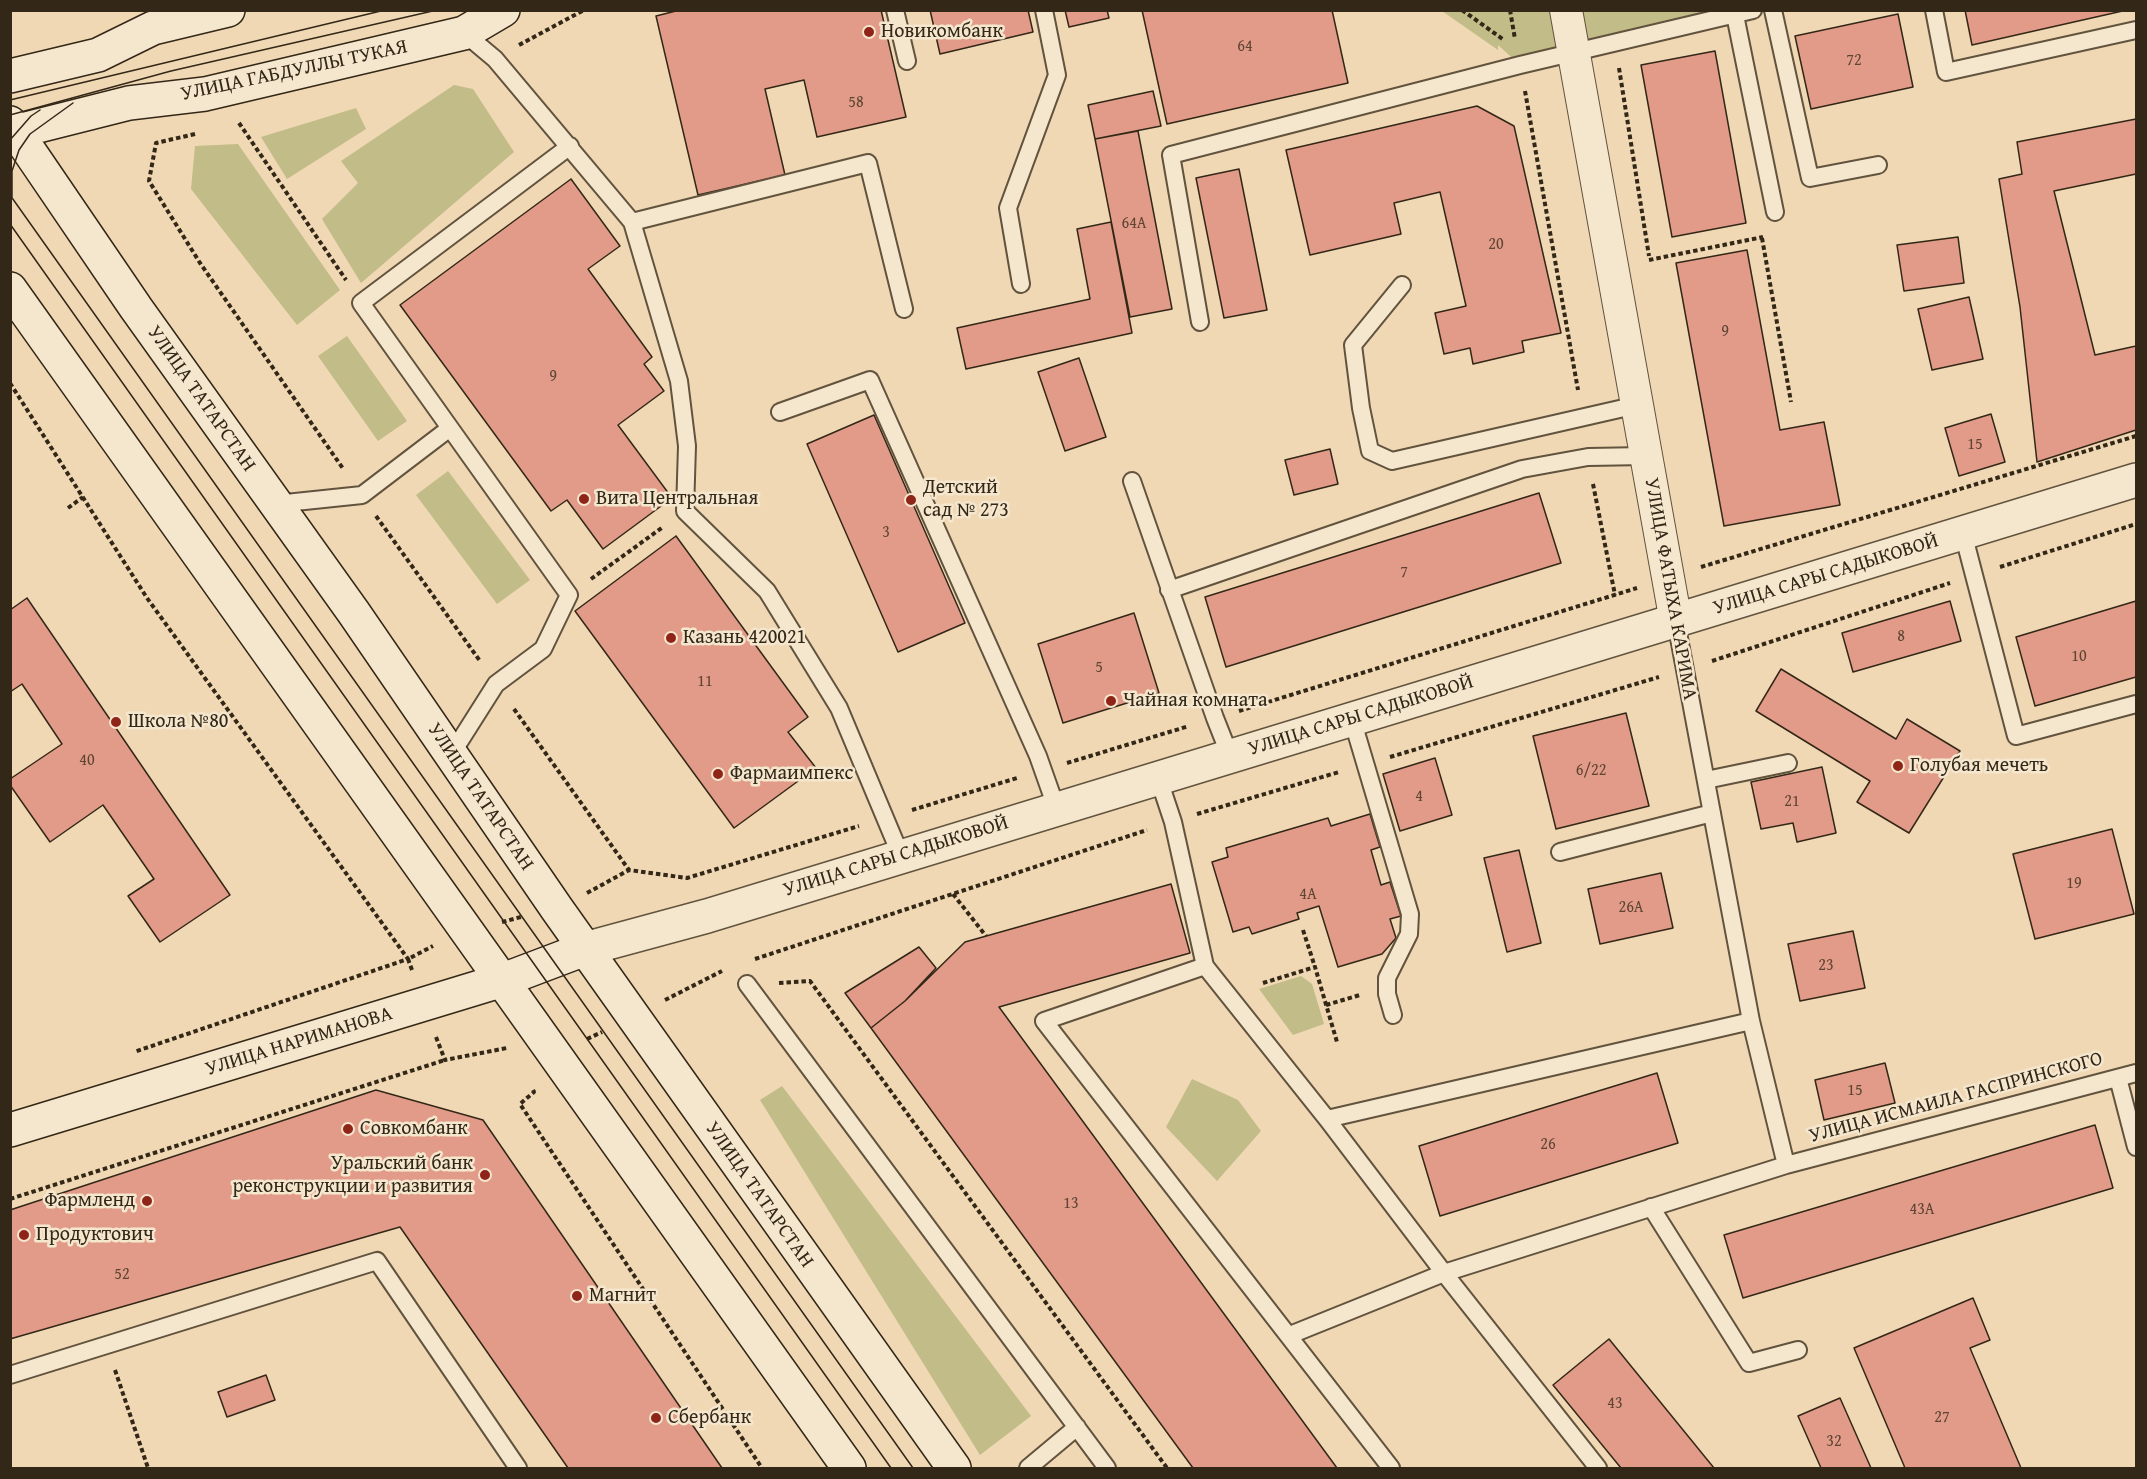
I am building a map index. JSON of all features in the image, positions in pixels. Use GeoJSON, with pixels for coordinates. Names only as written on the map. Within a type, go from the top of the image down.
{"type":"FeatureCollection","features":[{"type":"Feature","properties":{"kind":"main road"},"geometry":{"type":"LineString","coordinates":[[10,76],[98,55],[153,28],[228,10]]}},
{"type":"Feature","properties":{"kind":"main road","name":"УЛИЦА ГАБДУЛЛЫ ТУКАЯ"},"geometry":{"type":"LineString","coordinates":[[12,129],[129,103],[205,94],[464,33],[503,10]]}},
{"type":"Feature","properties":{"kind":"main road","name":"УЛИЦА ТАТАРСТАН"},"geometry":{"type":"LineString","coordinates":[[12,129],[276,504],[585,950],[954,1468]]}},
{"type":"Feature","properties":{"kind":"main road"},"geometry":{"type":"LineString","coordinates":[[10,289],[504,980],[849,1468]]}},
{"type":"Feature","properties":{"kind":"main road","name":"УЛИЦА САРЫ САДЫКОВОЙ"},"geometry":{"type":"LineString","coordinates":[[585,950],[1676,622],[2136,480]]}},
{"type":"Feature","properties":{"kind":"main road","name":"УЛИЦА НАРИМАНОВА"},"geometry":{"type":"LineString","coordinates":[[10,1130],[504,980],[585,950]]}},
{"type":"Feature","properties":{"kind":"street","name":"УЛИЦА ФАТЫХА КАРИМА"},"geometry":{"type":"LineString","coordinates":[[1566,10],[1676,622]]}},
{"type":"Feature","properties":{"kind":"lane"},"geometry":{"type":"LineString","coordinates":[[895,10],[907,61]]}},
{"type":"Feature","properties":{"kind":"lane"},"geometry":{"type":"LineString","coordinates":[[1020,284],[1008,208],[1057,75],[1044,10]]}},
{"type":"Feature","properties":{"kind":"lane"},"geometry":{"type":"LineString","coordinates":[[1200,322],[1171,155],[1519,57],[1574,52],[1753,10]]}},
{"type":"Feature","properties":{"kind":"lane"},"geometry":{"type":"LineString","coordinates":[[1773,10],[1810,178],[1878,165]]}},
{"type":"Feature","properties":{"kind":"lane"},"geometry":{"type":"LineString","coordinates":[[1934,10],[1947,72],[2136,30]]}},
{"type":"Feature","properties":{"kind":"lane"},"geometry":{"type":"LineString","coordinates":[[1735,15],[1775,212]]}},
{"type":"Feature","properties":{"kind":"lane"},"geometry":{"type":"LineString","coordinates":[[464,33],[495,59],[632,222],[679,381],[687,446],[685,511],[767,591],[838,708],[887,818],[901,856]]}},
{"type":"Feature","properties":{"kind":"lane"},"geometry":{"type":"LineString","coordinates":[[451,755],[496,684],[543,649],[569,595],[361,303],[570,146]]}},
{"type":"Feature","properties":{"kind":"lane"},"geometry":{"type":"LineString","coordinates":[[632,222],[868,163],[904,309]]}},
{"type":"Feature","properties":{"kind":"lane"},"geometry":{"type":"LineString","coordinates":[[1402,285],[1353,345],[1361,408],[1370,451],[1392,461],[1637,405]]}},
{"type":"Feature","properties":{"kind":"lane"},"geometry":{"type":"LineString","coordinates":[[780,412],[870,380],[1043,770],[1056,807]]}},
{"type":"Feature","properties":{"kind":"lane"},"geometry":{"type":"LineString","coordinates":[[276,504],[362,495],[450,428]]}},
{"type":"Feature","properties":{"kind":"lane"},"geometry":{"type":"LineString","coordinates":[[1169,590],[1522,469],[1588,457],[1646,456]]}},
{"type":"Feature","properties":{"kind":"lane"},"geometry":{"type":"LineString","coordinates":[[1132,480],[1169,590],[1230,756]]}},
{"type":"Feature","properties":{"kind":"lane"},"geometry":{"type":"LineString","coordinates":[[1963,533],[2016,736],[2136,704]]}},
{"type":"Feature","properties":{"kind":"lane","name":"УЛИЦА ФАТЫХА КАРИМА"},"geometry":{"type":"LineString","coordinates":[[1676,622],[1751,1021],[1786,1165]]}},
{"type":"Feature","properties":{"kind":"lane"},"geometry":{"type":"LineString","coordinates":[[1352,719],[1410,914],[1409,934],[1388,971],[1386,987],[1393,1015]]}},
{"type":"Feature","properties":{"kind":"lane"},"geometry":{"type":"LineString","coordinates":[[1706,780],[1788,763]]}},
{"type":"Feature","properties":{"kind":"lane"},"geometry":{"type":"LineString","coordinates":[[1158,777],[1173,822],[1204,966],[1327,1119],[1444,1273],[1598,1468]]}},
{"type":"Feature","properties":{"kind":"lane"},"geometry":{"type":"LineString","coordinates":[[1560,852],[1712,813]]}},
{"type":"Feature","properties":{"kind":"lane"},"geometry":{"type":"LineString","coordinates":[[1204,966],[1044,1021],[1391,1468]]}},
{"type":"Feature","properties":{"kind":"lane"},"geometry":{"type":"LineString","coordinates":[[747,984],[1107,1468]]}},
{"type":"Feature","properties":{"kind":"lane"},"geometry":{"type":"LineString","coordinates":[[1327,1119],[1751,1021]]}},
{"type":"Feature","properties":{"kind":"lane","name":"УЛИЦА ИСМАИЛА ГАСПРИНСКОГО"},"geometry":{"type":"LineString","coordinates":[[1290,1335],[1444,1273],[1786,1165],[2136,1073]]}},
{"type":"Feature","properties":{"kind":"lane"},"geometry":{"type":"LineString","coordinates":[[2118,1078],[2136,1147]]}},
{"type":"Feature","properties":{"kind":"lane"},"geometry":{"type":"LineString","coordinates":[[1651,1207],[1749,1363],[1798,1350]]}},
{"type":"Feature","properties":{"kind":"lane"},"geometry":{"type":"LineString","coordinates":[[10,1375],[377,1261],[518,1468]]}},
{"type":"Feature","properties":{"kind":"lane"},"geometry":{"type":"LineString","coordinates":[[1028,1468],[1077,1427]]}},
{"type":"Feature","properties":{"kind":"path"},"geometry":{"type":"LineString","coordinates":[[1462,10],[1519,57]]}},
{"type":"Feature","properties":{"kind":"path"},"geometry":{"type":"LineString","coordinates":[[1510,10],[1582,417]]}},
{"type":"Feature","properties":{"kind":"path"},"geometry":{"type":"LineString","coordinates":[[239,123],[361,303]]}},
{"type":"Feature","properties":{"kind":"path"},"geometry":{"type":"LineString","coordinates":[[156,143],[149,180],[200,263],[628,870],[687,878],[2136,436]]}},
{"type":"Feature","properties":{"kind":"path"},"geometry":{"type":"LineString","coordinates":[[1775,212],[1762,238],[1791,402]]}},
{"type":"Feature","properties":{"kind":"path"},"geometry":{"type":"LineString","coordinates":[[1649,260],[1762,238]]}},
{"type":"Feature","properties":{"kind":"path"},"geometry":{"type":"LineString","coordinates":[[10,383],[147,598],[408,959],[445,1060]]}},
{"type":"Feature","properties":{"kind":"path"},"geometry":{"type":"LineString","coordinates":[[1588,457],[1615,595]]}},
{"type":"Feature","properties":{"kind":"path"},"geometry":{"type":"LineString","coordinates":[[68,508],[83,497]]}},
{"type":"Feature","properties":{"kind":"path"},"geometry":{"type":"LineString","coordinates":[[569,595],[685,511]]}},
{"type":"Feature","properties":{"kind":"path"},"geometry":{"type":"LineString","coordinates":[[1167,1468],[810,981],[747,984],[732,966],[1173,822],[1685,669],[2136,524]]}},
{"type":"Feature","properties":{"kind":"path"},"geometry":{"type":"LineString","coordinates":[[953,894],[986,936]]}},
{"type":"Feature","properties":{"kind":"path"},"geometry":{"type":"LineString","coordinates":[[1303,930],[1337,1042]]}},
{"type":"Feature","properties":{"kind":"path"},"geometry":{"type":"LineString","coordinates":[[129,1054],[408,959]]}},
{"type":"Feature","properties":{"kind":"path"},"geometry":{"type":"LineString","coordinates":[[1263,983],[1315,967]]}},
{"type":"Feature","properties":{"kind":"path"},"geometry":{"type":"LineString","coordinates":[[1326,1005],[1386,987]]}},
{"type":"Feature","properties":{"kind":"path"},"geometry":{"type":"LineString","coordinates":[[10,1199],[445,1060],[508,1048],[512,1056]]}},
{"type":"Feature","properties":{"kind":"path"},"geometry":{"type":"LineString","coordinates":[[528,1082],[534,1092],[520,1104],[762,1468]]}},
{"type":"Feature","properties":{"kind":"path"},"geometry":{"type":"LineString","coordinates":[[107,1345],[148,1468]]}},
{"type":"Feature","properties":{"kind":"shaded area"},"geometry":{"type":"Polygon","coordinates":[[[1442,11],[1759,11],[1520,65],[1498,45],[1498,50],[1442,11]]]}},
{"type":"Feature","properties":{"kind":"shaded area"},"geometry":{"type":"Polygon","coordinates":[[[454,85],[473,89],[514,152],[361,283],[322,219],[358,183],[341,161],[454,85]]]}},
{"type":"Feature","properties":{"kind":"shaded area"},"geometry":{"type":"Polygon","coordinates":[[[356,108],[366,129],[287,179],[261,137],[356,108]]]}},
{"type":"Feature","properties":{"kind":"shaded area"},"geometry":{"type":"Polygon","coordinates":[[[238,144],[340,290],[297,325],[191,189],[195,146],[238,144]]]}},
{"type":"Feature","properties":{"kind":"shaded area"},"geometry":{"type":"Polygon","coordinates":[[[347,336],[407,421],[378,441],[318,356],[347,336]]]}},
{"type":"Feature","properties":{"kind":"shaded area"},"geometry":{"type":"Polygon","coordinates":[[[448,471],[530,580],[497,604],[416,495],[448,471]]]}},
{"type":"Feature","properties":{"kind":"shaded area"},"geometry":{"type":"Polygon","coordinates":[[[1301,976],[1312,984],[1324,1024],[1293,1035],[1259,989],[1301,976]]]}},
{"type":"Feature","properties":{"kind":"shaded area"},"geometry":{"type":"Polygon","coordinates":[[[1192,1079],[1238,1100],[1261,1131],[1217,1181],[1166,1127],[1192,1079]]]}},
{"type":"Feature","properties":{"kind":"shaded area"},"geometry":{"type":"Polygon","coordinates":[[[782,1086],[1031,1416],[980,1455],[760,1100],[782,1086]]]}},
{"type":"Feature","properties":{"kind":"building"},"geometry":{"type":"Polygon","coordinates":[[[680,10],[881,10],[906,117],[817,137],[804,80],[765,89],[785,175],[698,195],[656,16],[680,10]]]}},
{"type":"Feature","properties":{"kind":"building"},"geometry":{"type":"Polygon","coordinates":[[[930,10],[1028,10],[1033,32],[940,54],[930,10]]]}},
{"type":"Feature","properties":{"kind":"building"},"geometry":{"type":"Polygon","coordinates":[[[1065,10],[1107,10],[1109,18],[1069,27],[1065,10]]]}},
{"type":"Feature","properties":{"kind":"building"},"geometry":{"type":"Polygon","coordinates":[[[1142,10],[1332,10],[1348,83],[1167,124],[1142,10]]]}},
{"type":"Feature","properties":{"kind":"building"},"geometry":{"type":"Polygon","coordinates":[[[1965,10],[2127,10],[1972,45],[1965,10]]]}},
{"type":"Feature","properties":{"kind":"building"},"geometry":{"type":"Polygon","coordinates":[[[1898,14],[1913,87],[1811,109],[1795,36],[1898,14]]]}},
{"type":"Feature","properties":{"kind":"building"},"geometry":{"type":"Polygon","coordinates":[[[1715,51],[1746,223],[1672,237],[1641,65],[1715,51]]]}},
{"type":"Feature","properties":{"kind":"building"},"geometry":{"type":"Polygon","coordinates":[[[1153,91],[1161,126],[1095,139],[1088,105],[1153,91]]]}},
{"type":"Feature","properties":{"kind":"building"},"geometry":{"type":"Polygon","coordinates":[[[1477,106],[1514,126],[1561,333],[1522,341],[1524,352],[1473,364],[1470,348],[1444,354],[1435,313],[1466,306],[1440,192],[1394,203],[1401,234],[1310,255],[1286,150],[1477,106]]]}},
{"type":"Feature","properties":{"kind":"building"},"geometry":{"type":"Polygon","coordinates":[[[2136,119],[2136,174],[2054,191],[2095,355],[2136,346],[2136,430],[2037,462],[2020,307],[1999,179],[2022,174],[2017,142],[2136,119]]]}},
{"type":"Feature","properties":{"kind":"building"},"geometry":{"type":"Polygon","coordinates":[[[1138,131],[1172,309],[1130,317],[1095,139],[1138,131]]]}},
{"type":"Feature","properties":{"kind":"building"},"geometry":{"type":"Polygon","coordinates":[[[1239,169],[1267,310],[1224,318],[1196,178],[1239,169]]]}},
{"type":"Feature","properties":{"kind":"building"},"geometry":{"type":"Polygon","coordinates":[[[571,179],[620,246],[588,269],[652,357],[644,364],[664,391],[618,425],[672,498],[603,549],[567,500],[551,511],[400,305],[571,179]]]}},
{"type":"Feature","properties":{"kind":"building"},"geometry":{"type":"Polygon","coordinates":[[[1111,222],[1132,333],[966,369],[957,328],[1090,299],[1077,229],[1111,222]]]}},
{"type":"Feature","properties":{"kind":"building"},"geometry":{"type":"Polygon","coordinates":[[[1958,237],[1964,283],[1904,291],[1897,245],[1958,237]]]}},
{"type":"Feature","properties":{"kind":"building"},"geometry":{"type":"Polygon","coordinates":[[[1747,250],[1780,430],[1824,422],[1840,505],[1724,526],[1676,263],[1747,250]]]}},
{"type":"Feature","properties":{"kind":"building"},"geometry":{"type":"Polygon","coordinates":[[[1969,297],[1983,359],[1932,370],[1918,309],[1969,297]]]}},
{"type":"Feature","properties":{"kind":"building"},"geometry":{"type":"Polygon","coordinates":[[[1079,358],[1106,437],[1065,451],[1038,372],[1079,358]]]}},
{"type":"Feature","properties":{"kind":"building"},"geometry":{"type":"Polygon","coordinates":[[[1991,414],[2005,462],[1959,476],[1945,428],[1991,414]]]}},
{"type":"Feature","properties":{"kind":"building"},"geometry":{"type":"Polygon","coordinates":[[[874,415],[965,623],[898,652],[807,444],[874,415]]]}},
{"type":"Feature","properties":{"kind":"building"},"geometry":{"type":"Polygon","coordinates":[[[1330,449],[1338,484],[1294,495],[1285,460],[1330,449]]]}},
{"type":"Feature","properties":{"kind":"building"},"geometry":{"type":"Polygon","coordinates":[[[1539,493],[1561,563],[1226,667],[1205,597],[1539,493]]]}},
{"type":"Feature","properties":{"kind":"building"},"geometry":{"type":"Polygon","coordinates":[[[676,536],[808,717],[788,732],[816,768],[734,828],[575,611],[676,536]]]}},
{"type":"Feature","properties":{"kind":"building"},"geometry":{"type":"Polygon","coordinates":[[[27,598],[230,895],[160,942],[128,896],[154,879],[103,805],[50,842],[10,785],[10,779],[62,744],[22,684],[10,692],[10,610],[27,598]]]}},
{"type":"Feature","properties":{"kind":"building"},"geometry":{"type":"Polygon","coordinates":[[[1950,601],[1961,641],[1853,672],[1842,633],[1950,601]]]}},
{"type":"Feature","properties":{"kind":"building"},"geometry":{"type":"Polygon","coordinates":[[[2136,601],[2136,677],[2035,706],[2016,637],[2136,601]]]}},
{"type":"Feature","properties":{"kind":"building"},"geometry":{"type":"Polygon","coordinates":[[[1134,613],[1159,693],[1063,723],[1038,644],[1134,613]]]}},
{"type":"Feature","properties":{"kind":"building","name":"Голубая мечеть"},"geometry":{"type":"Polygon","coordinates":[[[1781,669],[1896,739],[1907,719],[1960,751],[1909,833],[1857,802],[1870,781],[1756,711],[1781,669]]]}},
{"type":"Feature","properties":{"kind":"building"},"geometry":{"type":"Polygon","coordinates":[[[1626,713],[1649,806],[1556,829],[1533,736],[1626,713]]]}},
{"type":"Feature","properties":{"kind":"building"},"geometry":{"type":"Polygon","coordinates":[[[1435,758],[1452,815],[1400,831],[1383,774],[1435,758]]]}},
{"type":"Feature","properties":{"kind":"building"},"geometry":{"type":"Polygon","coordinates":[[[1822,767],[1836,833],[1797,842],[1793,823],[1761,829],[1751,782],[1822,767]]]}},
{"type":"Feature","properties":{"kind":"building"},"geometry":{"type":"Polygon","coordinates":[[[1370,814],[1380,847],[1371,850],[1381,885],[1390,882],[1401,916],[1390,919],[1396,938],[1382,954],[1338,967],[1319,906],[1297,913],[1299,919],[1252,934],[1249,927],[1233,932],[1212,862],[1228,857],[1226,848],[1328,818],[1331,826],[1370,814]]]}},
{"type":"Feature","properties":{"kind":"building"},"geometry":{"type":"Polygon","coordinates":[[[2112,829],[2134,914],[2035,939],[2013,854],[2112,829]]]}},
{"type":"Feature","properties":{"kind":"building"},"geometry":{"type":"Polygon","coordinates":[[[1519,850],[1541,943],[1507,952],[1484,858],[1519,850]]]}},
{"type":"Feature","properties":{"kind":"building"},"geometry":{"type":"Polygon","coordinates":[[[1661,873],[1673,928],[1600,944],[1588,889],[1661,873]]]}},
{"type":"Feature","properties":{"kind":"building"},"geometry":{"type":"Polygon","coordinates":[[[1171,884],[1190,953],[999,1007],[1337,1468],[1193,1468],[871,1028],[905,1001],[965,942],[1171,884]]]}},
{"type":"Feature","properties":{"kind":"building"},"geometry":{"type":"Polygon","coordinates":[[[1853,931],[1865,988],[1800,1001],[1788,944],[1853,931]]]}},
{"type":"Feature","properties":{"kind":"building"},"geometry":{"type":"Polygon","coordinates":[[[919,947],[936,968],[905,1001],[871,1028],[845,993],[919,947]]]}},
{"type":"Feature","properties":{"kind":"building"},"geometry":{"type":"Polygon","coordinates":[[[1885,1063],[1895,1103],[1824,1120],[1815,1080],[1885,1063]]]}},
{"type":"Feature","properties":{"kind":"building"},"geometry":{"type":"Polygon","coordinates":[[[1657,1073],[1678,1143],[1440,1216],[1419,1146],[1657,1073]]]}},
{"type":"Feature","properties":{"kind":"building"},"geometry":{"type":"Polygon","coordinates":[[[376,1090],[483,1120],[722,1468],[568,1468],[400,1227],[10,1339],[10,1210],[376,1090]]]}},
{"type":"Feature","properties":{"kind":"building"},"geometry":{"type":"Polygon","coordinates":[[[2095,1125],[2113,1188],[1743,1298],[1724,1235],[2095,1125]]]}},
{"type":"Feature","properties":{"kind":"building"},"geometry":{"type":"Polygon","coordinates":[[[1973,1298],[1990,1340],[1970,1348],[2021,1468],[1905,1468],[1854,1348],[1973,1298]]]}},
{"type":"Feature","properties":{"kind":"building"},"geometry":{"type":"Polygon","coordinates":[[[1609,1339],[1714,1468],[1621,1468],[1553,1385],[1609,1339]]]}},
{"type":"Feature","properties":{"kind":"building"},"geometry":{"type":"Polygon","coordinates":[[[266,1375],[275,1400],[227,1417],[218,1392],[266,1375]]]}},
{"type":"Feature","properties":{"kind":"building"},"geometry":{"type":"Polygon","coordinates":[[[1840,1398],[1871,1468],[1821,1468],[1798,1416],[1840,1398]]]}},
{"type":"Feature","properties":{"kind":"tram line"},"geometry":{"type":"LineString","coordinates":[[10,100],[385,10]]}},
{"type":"Feature","properties":{"kind":"tram line"},"geometry":{"type":"LineString","coordinates":[[10,115],[171,71],[437,10]]}},
{"type":"Feature","properties":{"kind":"tram line"},"geometry":{"type":"LineString","coordinates":[[12,197],[12,171],[19,150],[30,134],[73,103]]}},
{"type":"Feature","properties":{"kind":"tram line"},"geometry":{"type":"LineString","coordinates":[[10,140],[31,116],[40,110]]}},
{"type":"Feature","properties":{"kind":"tram line"},"geometry":{"type":"LineString","coordinates":[[10,195],[913,1468]]}},
{"type":"Feature","properties":{"kind":"tram line"},"geometry":{"type":"LineString","coordinates":[[10,224],[891,1468]]}},
{"type":"Feature","properties":{"kind":"place","name":"Новикомбанк"},"geometry":{"type":"Point","coordinates":[869,32]}},
{"type":"Feature","properties":{"kind":"place","name":"Вита Центральная"},"geometry":{"type":"Point","coordinates":[584,499]}},
{"type":"Feature","properties":{"kind":"place","name":"Детский сад № 273"},"geometry":{"type":"Point","coordinates":[911,500]}},
{"type":"Feature","properties":{"kind":"place","name":"Казань 420021"},"geometry":{"type":"Point","coordinates":[671,638]}},
{"type":"Feature","properties":{"kind":"place","name":"Чайная комната"},"geometry":{"type":"Point","coordinates":[1111,701]}},
{"type":"Feature","properties":{"kind":"place","name":"Школа №80"},"geometry":{"type":"Point","coordinates":[116,722]}},
{"type":"Feature","properties":{"kind":"place","name":"Голубая мечеть"},"geometry":{"type":"Point","coordinates":[1898,766]}},
{"type":"Feature","properties":{"kind":"place","name":"Фармаимпекс"},"geometry":{"type":"Point","coordinates":[718,774]}},
{"type":"Feature","properties":{"kind":"place","name":"Совкомбанк"},"geometry":{"type":"Point","coordinates":[348,1129]}},
{"type":"Feature","properties":{"kind":"place","name":"Уральский банк реконструкции и развития"},"geometry":{"type":"Point","coordinates":[485,1175]}},
{"type":"Feature","properties":{"kind":"place","name":"Фармленд"},"geometry":{"type":"Point","coordinates":[147,1201]}},
{"type":"Feature","properties":{"kind":"place","name":"Продуктович"},"geometry":{"type":"Point","coordinates":[24,1235]}},
{"type":"Feature","properties":{"kind":"place","name":"Магнит"},"geometry":{"type":"Point","coordinates":[577,1296]}},
{"type":"Feature","properties":{"kind":"place","name":"Сбербанк"},"geometry":{"type":"Point","coordinates":[656,1418]}}]}
